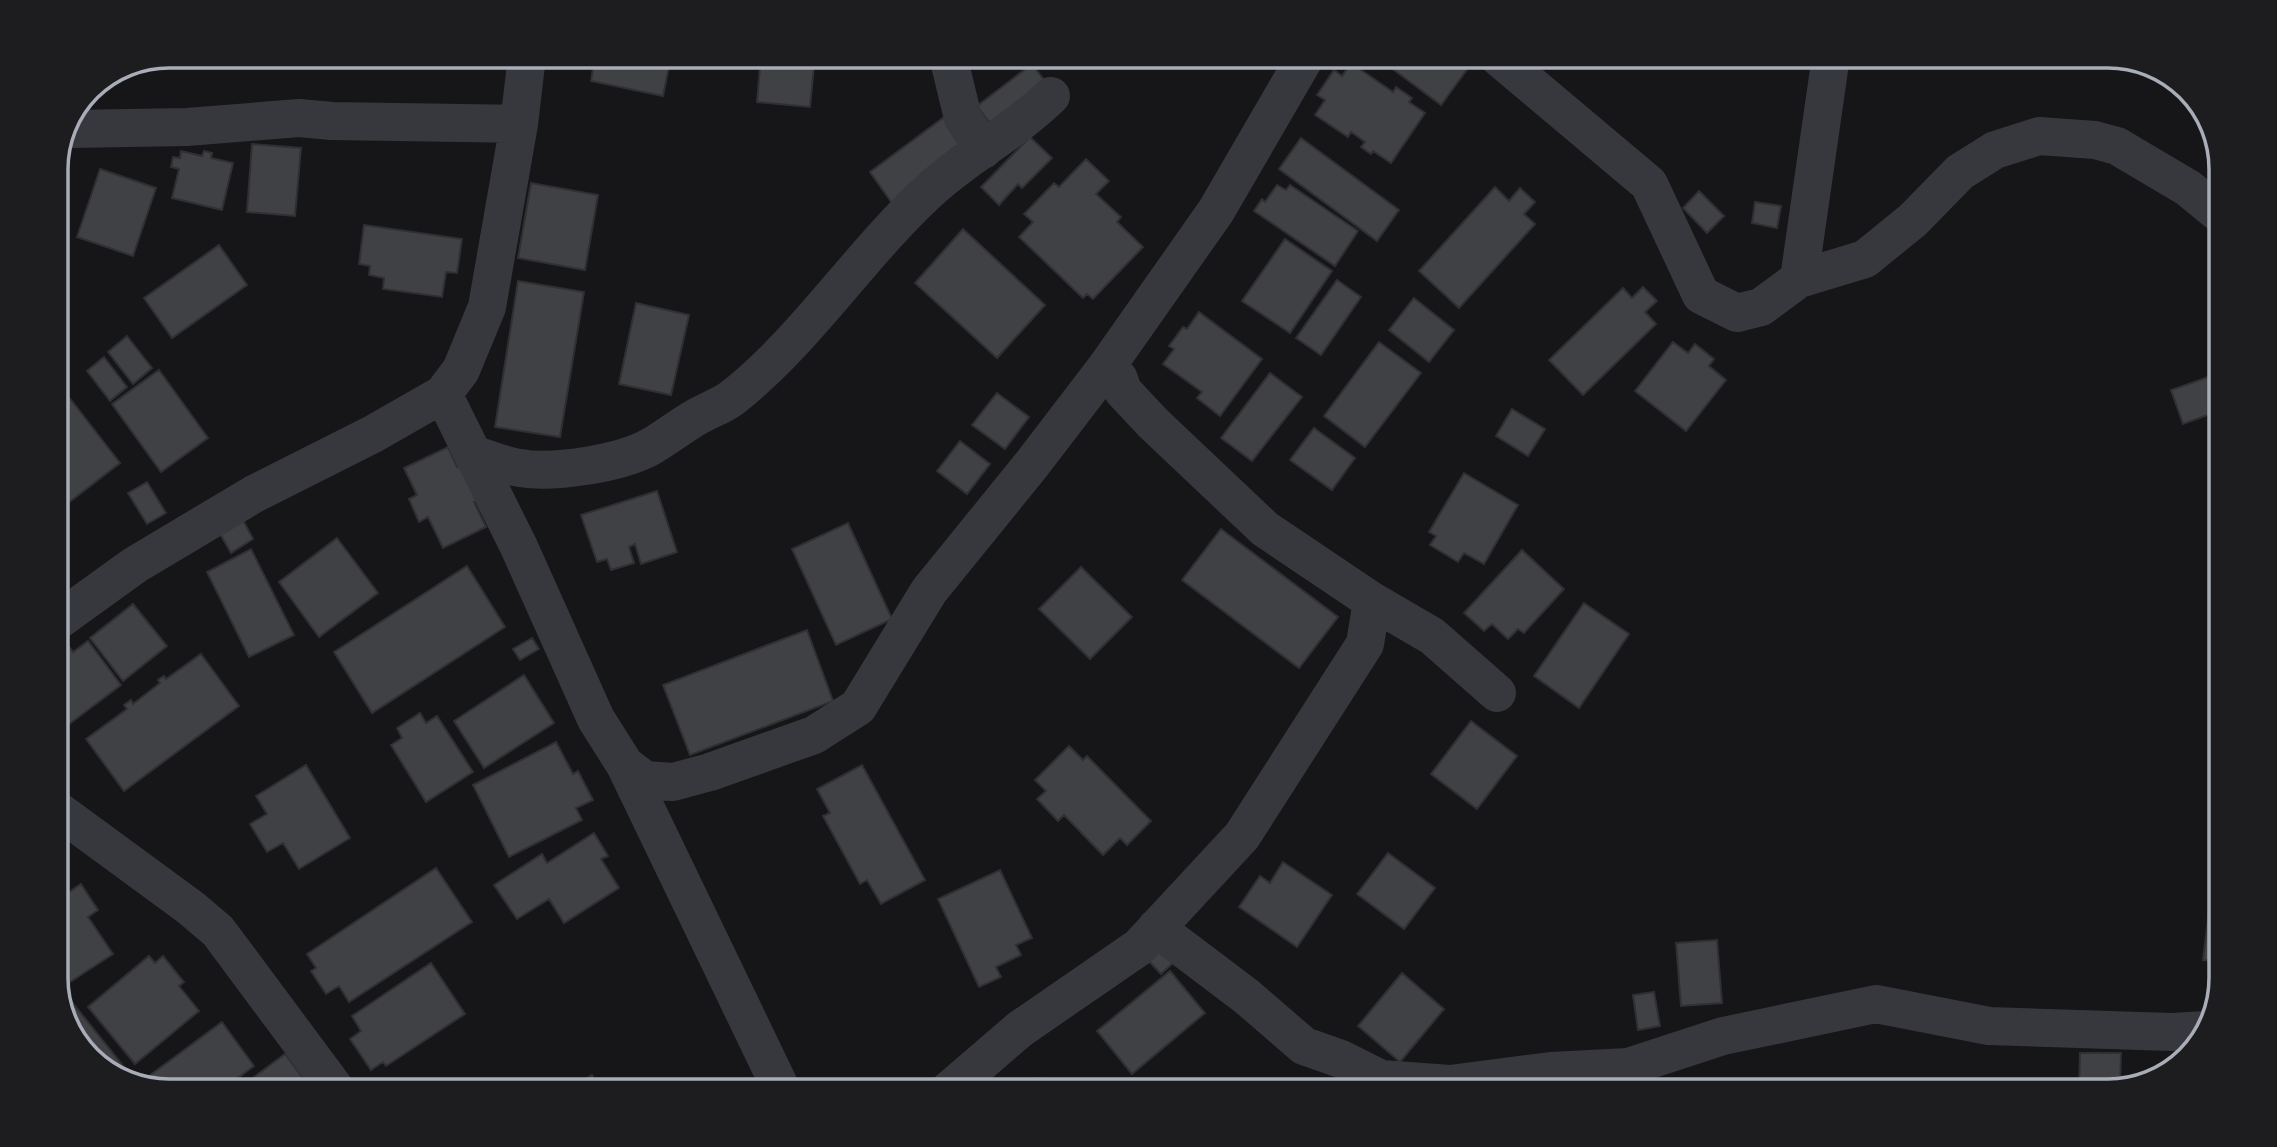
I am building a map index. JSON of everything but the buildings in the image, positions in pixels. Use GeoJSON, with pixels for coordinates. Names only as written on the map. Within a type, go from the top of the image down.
{"type":"FeatureCollection","features":[{"type":"Feature","properties":{"kind":"street"},"geometry":{"type":"LineString","coordinates":[[68,613],[135,565],[242,501],[373,434],[443,394],[461,370],[487,307],[519,124],[526,68]]}},
{"type":"Feature","properties":{"kind":"street"},"geometry":{"type":"LineString","coordinates":[[951,68],[963,118],[983,150]]}},
{"type":"Feature","properties":{"kind":"street"},"geometry":{"type":"LineString","coordinates":[[625,765],[645,780],[673,782],[710,772],[814,735],[858,707],[929,591],[1107,366],[1216,211],[1299,68]]}},
{"type":"Feature","properties":{"kind":"street"},"geometry":{"type":"LineString","coordinates":[[1511,68],[1649,184],[1701,295],[1737,313],[1761,307],[1799,279],[1865,259],[1913,220],[1961,172],[1995,150],[2039,136],[2095,140],[2117,146],[2188,188],[2209,205]]}},
{"type":"Feature","properties":{"kind":"street"},"geometry":{"type":"LineString","coordinates":[[1799,279],[1829,68]]}},
{"type":"Feature","properties":{"kind":"street"},"geometry":{"type":"LineString","coordinates":[[475,455],[521,468],[575,468],[611,461],[648,448],[703,413],[730,400],[810,322],[854,268],[929,191],[1032,114],[1051,96]]}},
{"type":"Feature","properties":{"kind":"street"},"geometry":{"type":"LineString","coordinates":[[77,129],[187,127],[299,118],[519,124]]}},
{"type":"Feature","properties":{"kind":"street"},"geometry":{"type":"LineString","coordinates":[[1107,366],[1119,379],[1123,391],[1153,423],[1265,530],[1372,601],[1432,636],[1497,693]]}},
{"type":"Feature","properties":{"kind":"street"},"geometry":{"type":"LineString","coordinates":[[443,394],[475,455],[596,719],[625,765],[776,1079]]}},
{"type":"Feature","properties":{"kind":"street"},"geometry":{"type":"LineString","coordinates":[[962,1079],[1020,1029],[1139,947],[1242,836],[1365,643],[1372,601]]}},
{"type":"Feature","properties":{"kind":"street"},"geometry":{"type":"LineString","coordinates":[[68,819],[191,908],[218,931],[328,1079]]}},
{"type":"Feature","properties":{"kind":"street"},"geometry":{"type":"LineString","coordinates":[[1156,928],[1246,996],[1304,1046],[1341,1059],[1381,1079]]}},
{"type":"Feature","properties":{"kind":"street"},"geometry":{"type":"LineString","coordinates":[[1489,1079],[1551,1071],[1628,1067],[1723,1036],[1876,1004],[1989,1026],[2194,1031]]}}]}
